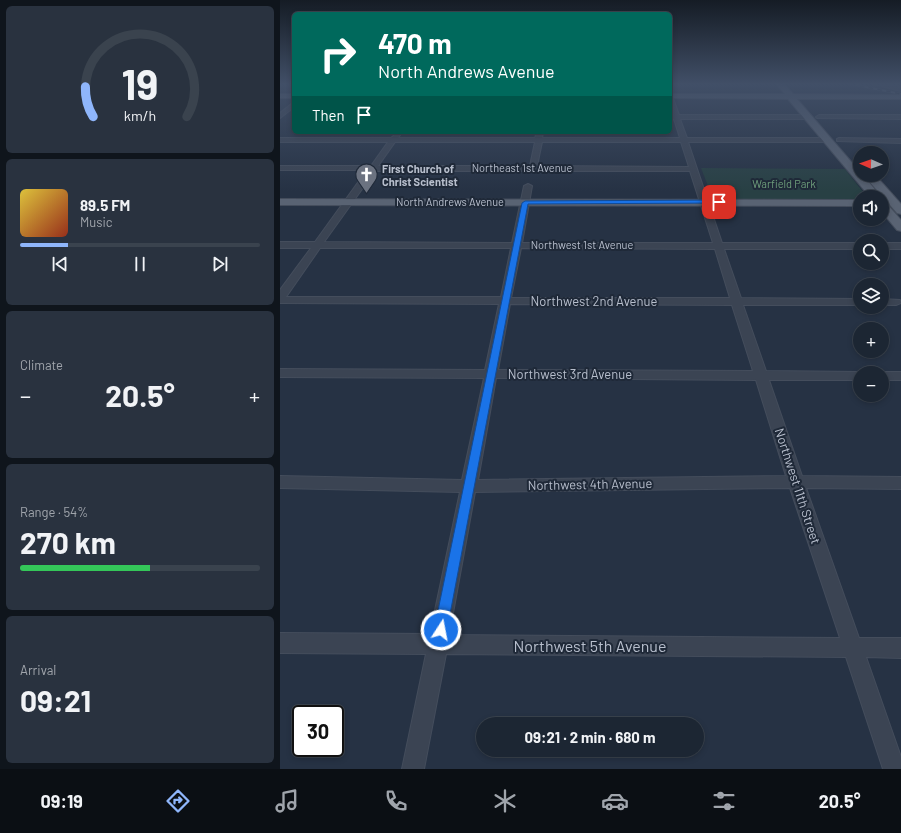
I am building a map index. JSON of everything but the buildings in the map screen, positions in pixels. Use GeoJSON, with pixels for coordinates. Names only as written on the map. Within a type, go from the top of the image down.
{"type":"FeatureCollection","features":[{"type":"Feature","properties":{"kind":"main road"},"geometry":{"type":"LineString","coordinates":[[810,120],[870,190]]}},
{"type":"Feature","properties":{"kind":"main road"},"geometry":{"type":"LineString","coordinates":[[821,120],[853,156]]}},
{"type":"Feature","properties":{"kind":"main road"},"geometry":{"type":"LineString","coordinates":[[826,138],[842,144]]}},
{"type":"Feature","properties":{"kind":"main road"},"geometry":{"type":"LineString","coordinates":[[874,182],[892,205],[901,227]]}},
{"type":"Feature","properties":{"kind":"main road","name":"North Andrews Avenue"},"geometry":{"type":"LineString","coordinates":[[280,202],[853,203]]}},
{"type":"Feature","properties":{"kind":"street","name":"Northwest 11th Street"},"geometry":{"type":"LineString","coordinates":[[674,120],[684,140],[796,482],[894,769]]}},
{"type":"Feature","properties":{"kind":"street"},"geometry":{"type":"LineString","coordinates":[[280,299],[317,245],[398,134]]}},
{"type":"Feature","properties":{"kind":"street"},"geometry":{"type":"LineString","coordinates":[[533,168],[540,134]]}},
{"type":"Feature","properties":{"kind":"street"},"geometry":{"type":"LineString","coordinates":[[280,140],[684,140],[826,138]]}},
{"type":"Feature","properties":{"kind":"street"},"geometry":{"type":"LineString","coordinates":[[842,144],[901,141]]}},
{"type":"Feature","properties":{"kind":"street","name":"Northeast 1st Avenue"},"geometry":{"type":"LineString","coordinates":[[280,168],[693,169]]}},
{"type":"Feature","properties":{"kind":"street"},"geometry":{"type":"LineString","coordinates":[[413,769],[528,186]]}},
{"type":"Feature","properties":{"kind":"street","name":"Northwest 1st Avenue"},"geometry":{"type":"LineString","coordinates":[[280,245],[853,246]]}},
{"type":"Feature","properties":{"kind":"street"},"geometry":{"type":"LineString","coordinates":[[889,246],[901,246]]}},
{"type":"Feature","properties":{"kind":"street","name":"Northwest 2nd Avenue"},"geometry":{"type":"LineString","coordinates":[[280,299],[853,302]]}},
{"type":"Feature","properties":{"kind":"street"},"geometry":{"type":"LineString","coordinates":[[889,302],[896,302]]}},
{"type":"Feature","properties":{"kind":"street","name":"Northwest 3rd Avenue"},"geometry":{"type":"LineString","coordinates":[[280,373],[853,376]]}},
{"type":"Feature","properties":{"kind":"street"},"geometry":{"type":"LineString","coordinates":[[889,376],[901,376]]}},
{"type":"Feature","properties":{"kind":"street","name":"Northwest 4th Avenue"},"geometry":{"type":"LineString","coordinates":[[280,482],[469,486],[796,482],[901,483]]}},
{"type":"Feature","properties":{"kind":"street","name":"Northwest 5th Avenue"},"geometry":{"type":"LineString","coordinates":[[280,643],[901,648]]}},
{"type":"Feature","properties":{"kind":"green space","name":"Warfield Park"},"geometry":{"type":"Polygon","coordinates":[[[701,168],[845,169],[853,179],[853,182],[855,182],[862,190],[853,190],[853,199],[713,199],[701,168]]]}},
{"type":"Feature","properties":{"kind":"place","name":"First Church of Christ Scientist"},"geometry":{"type":"Point","coordinates":[367,194]}},
{"type":"Feature","properties":{"kind":"route"},"geometry":{"type":"LineString","coordinates":[[441,630],[525,203],[719,202]]}}]}
